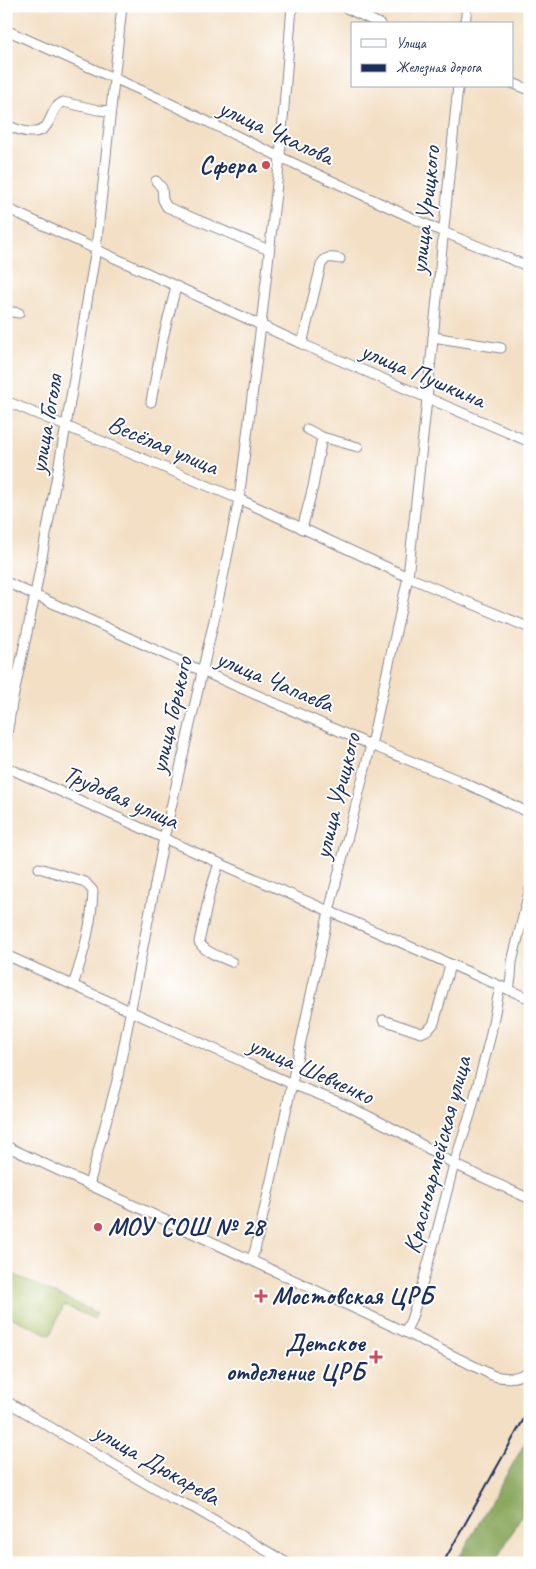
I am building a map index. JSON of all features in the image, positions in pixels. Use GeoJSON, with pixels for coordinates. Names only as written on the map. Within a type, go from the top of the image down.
{"type":"FeatureCollection","features":[{"type":"Feature","properties":{"kind":"street","name":"улица Гоголя"},"geometry":{"type":"LineString","coordinates":[[6,741],[66,426],[96,249],[122,6]]}},
{"type":"Feature","properties":{"kind":"street","name":"улица Горького"},"geometry":{"type":"LineString","coordinates":[[90,1185],[117,1081],[164,838],[215,616],[239,499],[280,157],[292,6]]}},
{"type":"Feature","properties":{"kind":"street"},"geometry":{"type":"LineString","coordinates":[[342,6],[376,22]]}},
{"type":"Feature","properties":{"kind":"street"},"geometry":{"type":"LineString","coordinates":[[465,22],[467,6]]}},
{"type":"Feature","properties":{"kind":"street","name":"улица Чкалова"},"geometry":{"type":"LineString","coordinates":[[6,30],[165,101],[280,157],[443,232],[530,267]]}},
{"type":"Feature","properties":{"kind":"street"},"geometry":{"type":"LineString","coordinates":[[514,84],[530,90]]}},
{"type":"Feature","properties":{"kind":"street","name":"улица Урицкого"},"geometry":{"type":"LineString","coordinates":[[251,1260],[270,1185],[329,911],[371,745],[408,577],[458,88]]}},
{"type":"Feature","properties":{"kind":"street"},"geometry":{"type":"LineString","coordinates":[[6,125],[30,132],[41,131],[48,126],[58,104],[63,102],[110,111]]}},
{"type":"Feature","properties":{"kind":"street"},"geometry":{"type":"LineString","coordinates":[[156,181],[162,188],[163,200],[167,207],[269,250]]}},
{"type":"Feature","properties":{"kind":"street","name":"улица Пушкина"},"geometry":{"type":"LineString","coordinates":[[6,208],[260,326],[530,442]]}},
{"type":"Feature","properties":{"kind":"street"},"geometry":{"type":"LineString","coordinates":[[302,344],[321,265],[327,258],[340,259]]}},
{"type":"Feature","properties":{"kind":"street"},"geometry":{"type":"LineString","coordinates":[[151,402],[163,338],[176,287]]}},
{"type":"Feature","properties":{"kind":"street"},"geometry":{"type":"LineString","coordinates":[[6,311],[19,313]]}},
{"type":"Feature","properties":{"kind":"street"},"geometry":{"type":"LineString","coordinates":[[433,337],[501,348]]}},
{"type":"Feature","properties":{"kind":"street","name":"Весёлая улица"},"geometry":{"type":"LineString","coordinates":[[6,401],[239,499],[408,577],[530,628]]}},
{"type":"Feature","properties":{"kind":"street"},"geometry":{"type":"LineString","coordinates":[[306,429],[322,437],[358,447]]}},
{"type":"Feature","properties":{"kind":"street"},"geometry":{"type":"LineString","coordinates":[[302,529],[313,487],[322,437]]}},
{"type":"Feature","properties":{"kind":"street","name":"улица Чапаева"},"geometry":{"type":"LineString","coordinates":[[6,582],[202,671],[371,745],[458,780],[530,813]]}},
{"type":"Feature","properties":{"kind":"street","name":"Трудовая улица"},"geometry":{"type":"LineString","coordinates":[[6,767],[219,863],[530,999]]}},
{"type":"Feature","properties":{"kind":"street"},"geometry":{"type":"LineString","coordinates":[[219,863],[210,892],[199,942],[207,950],[232,962]]}},
{"type":"Feature","properties":{"kind":"street"},"geometry":{"type":"LineString","coordinates":[[39,868],[85,882],[93,891],[93,901],[85,940],[73,985]]}},
{"type":"Feature","properties":{"kind":"street"},"geometry":{"type":"LineString","coordinates":[[509,990],[512,977],[512,962],[530,888]]}},
{"type":"Feature","properties":{"kind":"street","name":"улица Шевченко"},"geometry":{"type":"LineString","coordinates":[[6,955],[131,1013],[167,1027],[292,1084],[346,1105],[402,1133],[483,1179],[530,1199]]}},
{"type":"Feature","properties":{"kind":"street"},"geometry":{"type":"LineString","coordinates":[[383,1020],[421,1033],[431,1028],[450,965]]}},
{"type":"Feature","properties":{"kind":"street","name":"Красноармейская улица"},"geometry":{"type":"LineString","coordinates":[[405,1332],[411,1320],[422,1285],[454,1164],[475,1096],[490,1038],[500,986]]}},
{"type":"Feature","properties":{"kind":"street"},"geometry":{"type":"LineString","coordinates":[[6,1146],[405,1332],[494,1376],[514,1378],[524,1374],[530,1368]]}},
{"type":"Feature","properties":{"kind":"street","name":"улица Дюкарева"},"geometry":{"type":"LineString","coordinates":[[6,1401],[169,1497],[194,1508],[287,1563]]}},
{"type":"Feature","properties":{"kind":"green space"},"geometry":{"type":"Polygon","coordinates":[[[6,1271],[97,1313],[94,1319],[64,1305],[50,1335],[6,1315],[6,1271]]]}},
{"type":"Feature","properties":{"kind":"green space"},"geometry":{"type":"Polygon","coordinates":[[[530,1434],[530,1500],[495,1563],[456,1563],[530,1434]]]}},
{"type":"Feature","properties":{"kind":"railway"},"geometry":{"type":"LineString","coordinates":[[443,1563],[530,1408]]}},
{"type":"Feature","properties":{"kind":"place","name":"Сфера"},"geometry":{"type":"Point","coordinates":[266,165]}},
{"type":"Feature","properties":{"kind":"place","name":"МОУ СОШ № 28"},"geometry":{"type":"Point","coordinates":[98,1227]}},
{"type":"Feature","properties":{"kind":"place","name":"Мостовская ЦРБ"},"geometry":{"type":"Point","coordinates":[261,1296]}},
{"type":"Feature","properties":{"kind":"place","name":"Детское отделение ЦРБ"},"geometry":{"type":"Point","coordinates":[376,1357]}}]}
